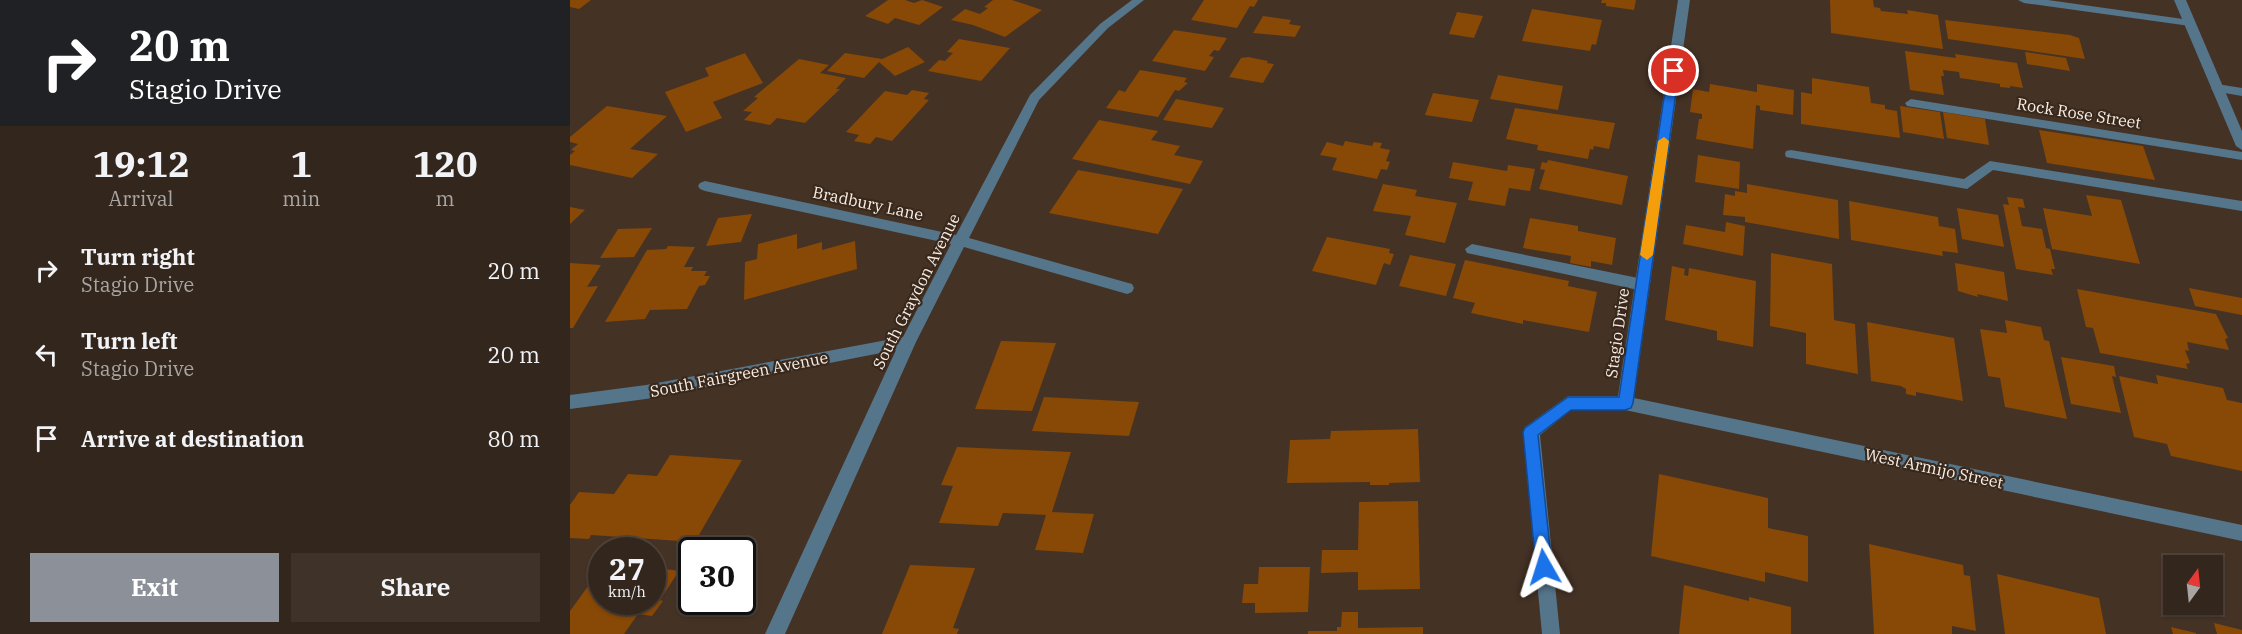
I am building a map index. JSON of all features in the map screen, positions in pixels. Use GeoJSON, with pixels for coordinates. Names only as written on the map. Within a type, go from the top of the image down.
{"type":"FeatureCollection","features":[{"type":"Feature","properties":{"kind":"street","name":"South Graydon Avenue"},"geometry":{"type":"LineString","coordinates":[[775,634],[908,342],[1034,98],[1104,26],[1139,0]]}},
{"type":"Feature","properties":{"kind":"street","name":"Stagio Drive"},"geometry":{"type":"LineString","coordinates":[[1551,634],[1531,432],[1568,404],[1625,403],[1684,0]]}},
{"type":"Feature","properties":{"kind":"street"},"geometry":{"type":"LineString","coordinates":[[2024,0],[2190,23]]}},
{"type":"Feature","properties":{"kind":"street"},"geometry":{"type":"LineString","coordinates":[[2180,0],[2242,146]]}},
{"type":"Feature","properties":{"kind":"street"},"geometry":{"type":"LineString","coordinates":[[2217,88],[2242,92]]}},
{"type":"Feature","properties":{"kind":"street","name":"Rock Rose Street"},"geometry":{"type":"LineString","coordinates":[[1911,103],[2242,156]]}},
{"type":"Feature","properties":{"kind":"street"},"geometry":{"type":"LineString","coordinates":[[1791,154],[1967,184],[1990,165],[2242,206]]}},
{"type":"Feature","properties":{"kind":"street","name":"Bradbury Lane"},"geometry":{"type":"LineString","coordinates":[[705,186],[962,241],[1127,288]]}},
{"type":"Feature","properties":{"kind":"street"},"geometry":{"type":"LineString","coordinates":[[1472,249],[1643,285]]}},
{"type":"Feature","properties":{"kind":"street","name":"South Fairgreen Avenue"},"geometry":{"type":"LineString","coordinates":[[570,402],[646,392],[908,342]]}},
{"type":"Feature","properties":{"kind":"street","name":"West Armijo Street"},"geometry":{"type":"LineString","coordinates":[[1625,403],[2242,533]]}},
{"type":"Feature","properties":{"kind":"building"},"geometry":{"type":"Polygon","coordinates":[[[570,0],[591,0],[579,9],[570,7],[570,0]]]}},
{"type":"Feature","properties":{"kind":"building"},"geometry":{"type":"Polygon","coordinates":[[[888,0],[905,0],[914,3],[922,0],[943,7],[919,25],[895,18],[888,24],[865,16],[888,0]]]}},
{"type":"Feature","properties":{"kind":"building"},"geometry":{"type":"Polygon","coordinates":[[[993,0],[1012,0],[1042,10],[1005,37],[973,25],[951,20],[965,9],[980,14],[988,8],[984,7],[993,0]]]}},
{"type":"Feature","properties":{"kind":"building"},"geometry":{"type":"Polygon","coordinates":[[[1204,0],[1258,0],[1254,7],[1250,6],[1237,28],[1191,20],[1204,0]]]}},
{"type":"Feature","properties":{"kind":"building"},"geometry":{"type":"Polygon","coordinates":[[[1602,0],[1636,0],[1634,10],[1606,6],[1606,3],[1601,3],[1602,0]]]}},
{"type":"Feature","properties":{"kind":"building"},"geometry":{"type":"Polygon","coordinates":[[[1830,0],[1873,0],[1874,7],[1880,8],[1881,11],[1908,14],[1907,10],[1938,15],[1943,49],[1831,33],[1830,0]]]}},
{"type":"Feature","properties":{"kind":"building"},"geometry":{"type":"Polygon","coordinates":[[[1532,9],[1602,20],[1596,45],[1592,44],[1590,51],[1522,41],[1532,9]]]}},
{"type":"Feature","properties":{"kind":"building"},"geometry":{"type":"Polygon","coordinates":[[[1457,12],[1483,16],[1474,38],[1449,34],[1457,12]]]}},
{"type":"Feature","properties":{"kind":"building"},"geometry":{"type":"Polygon","coordinates":[[[1263,16],[1291,20],[1289,24],[1301,26],[1295,37],[1253,33],[1263,16]]]}},
{"type":"Feature","properties":{"kind":"building"},"geometry":{"type":"Polygon","coordinates":[[[1945,20],[2070,35],[2079,38],[2085,59],[1948,39],[1945,20]]]}},
{"type":"Feature","properties":{"kind":"building"},"geometry":{"type":"Polygon","coordinates":[[[1174,30],[1227,38],[1219,51],[1214,50],[1209,56],[1214,57],[1205,71],[1152,61],[1174,30]]]}},
{"type":"Feature","properties":{"kind":"building"},"geometry":{"type":"Polygon","coordinates":[[[959,39],[1010,48],[981,81],[928,71],[939,60],[945,61],[953,53],[947,52],[959,39]]]}},
{"type":"Feature","properties":{"kind":"building"},"geometry":{"type":"Polygon","coordinates":[[[908,47],[925,62],[895,76],[879,62],[864,78],[827,71],[845,53],[882,59],[908,47]]]}},
{"type":"Feature","properties":{"kind":"building"},"geometry":{"type":"Polygon","coordinates":[[[1905,51],[1956,58],[1955,54],[2017,63],[2023,88],[2000,87],[2000,84],[1960,78],[1959,72],[1943,70],[1944,76],[1941,76],[1944,95],[1910,90],[1905,51]]]}},
{"type":"Feature","properties":{"kind":"building"},"geometry":{"type":"Polygon","coordinates":[[[2025,52],[2066,58],[2070,71],[2027,64],[2025,52]]]}},
{"type":"Feature","properties":{"kind":"building"},"geometry":{"type":"Polygon","coordinates":[[[745,53],[763,83],[713,102],[722,118],[686,132],[665,92],[709,76],[705,68],[745,53]]]}},
{"type":"Feature","properties":{"kind":"building"},"geometry":{"type":"Polygon","coordinates":[[[1248,57],[1274,64],[1263,83],[1229,77],[1241,58],[1248,57]]]}},
{"type":"Feature","properties":{"kind":"building"},"geometry":{"type":"Polygon","coordinates":[[[799,59],[829,65],[820,73],[846,78],[836,89],[840,89],[805,123],[777,118],[770,125],[744,120],[752,112],[743,111],[758,98],[754,97],[799,59]]]}},
{"type":"Feature","properties":{"kind":"building"},"geometry":{"type":"Polygon","coordinates":[[[1140,70],[1187,78],[1184,82],[1188,83],[1179,91],[1175,90],[1158,117],[1106,108],[1119,90],[1125,92],[1140,70]]]}},
{"type":"Feature","properties":{"kind":"building"},"geometry":{"type":"Polygon","coordinates":[[[1498,75],[1563,86],[1558,110],[1490,99],[1498,75]]]}},
{"type":"Feature","properties":{"kind":"building"},"geometry":{"type":"Polygon","coordinates":[[[1812,78],[1869,87],[1871,103],[1885,105],[1885,109],[1897,111],[1900,138],[1801,124],[1801,92],[1812,94],[1812,78]]]}},
{"type":"Feature","properties":{"kind":"building"},"geometry":{"type":"Polygon","coordinates":[[[1710,84],[1757,92],[1757,84],[1794,90],[1793,115],[1760,110],[1760,106],[1756,105],[1753,149],[1696,139],[1702,114],[1690,112],[1693,89],[1709,92],[1710,84]]]}},
{"type":"Feature","properties":{"kind":"building"},"geometry":{"type":"Polygon","coordinates":[[[912,90],[929,93],[924,99],[929,100],[892,141],[876,137],[870,144],[854,141],[859,135],[846,132],[885,91],[907,95],[912,90]]]}},
{"type":"Feature","properties":{"kind":"building"},"geometry":{"type":"Polygon","coordinates":[[[1433,93],[1479,100],[1472,122],[1425,115],[1433,93]]]}},
{"type":"Feature","properties":{"kind":"building"},"geometry":{"type":"Polygon","coordinates":[[[1176,99],[1224,108],[1212,128],[1163,120],[1176,99]]]}},
{"type":"Feature","properties":{"kind":"building"},"geometry":{"type":"Polygon","coordinates":[[[607,106],[667,116],[630,149],[658,154],[632,178],[570,165],[570,155],[575,151],[571,150],[578,144],[570,142],[570,137],[607,106]]]}},
{"type":"Feature","properties":{"kind":"building"},"geometry":{"type":"Polygon","coordinates":[[[1900,106],[1940,112],[1944,139],[1903,132],[1900,106]]]}},
{"type":"Feature","properties":{"kind":"building"},"geometry":{"type":"Polygon","coordinates":[[[1515,108],[1615,123],[1609,149],[1594,146],[1593,150],[1590,149],[1588,159],[1537,150],[1538,145],[1506,139],[1515,108]]]}},
{"type":"Feature","properties":{"kind":"building"},"geometry":{"type":"Polygon","coordinates":[[[1943,112],[1985,119],[1989,145],[1947,138],[1943,112]]]}},
{"type":"Feature","properties":{"kind":"building"},"geometry":{"type":"Polygon","coordinates":[[[1099,120],[1158,131],[1151,140],[1180,146],[1174,155],[1203,161],[1190,184],[1072,159],[1099,120]]]}},
{"type":"Feature","properties":{"kind":"building"},"geometry":{"type":"Polygon","coordinates":[[[2039,130],[2143,146],[2155,180],[2047,163],[2039,130]]]}},
{"type":"Feature","properties":{"kind":"building"},"geometry":{"type":"Polygon","coordinates":[[[1345,141],[1372,146],[1374,142],[1382,143],[1380,148],[1390,150],[1386,161],[1390,162],[1387,170],[1381,169],[1377,179],[1332,170],[1337,158],[1320,155],[1327,142],[1343,146],[1345,141]]]}},
{"type":"Feature","properties":{"kind":"building"},"geometry":{"type":"Polygon","coordinates":[[[1698,155],[1740,162],[1739,189],[1695,182],[1698,155]]]}},
{"type":"Feature","properties":{"kind":"building"},"geometry":{"type":"Polygon","coordinates":[[[1548,160],[1628,176],[1622,205],[1539,189],[1545,170],[1540,169],[1542,162],[1547,163],[1548,160]]]}},
{"type":"Feature","properties":{"kind":"building"},"geometry":{"type":"Polygon","coordinates":[[[1453,162],[1507,171],[1508,165],[1535,169],[1530,191],[1509,188],[1505,206],[1468,200],[1473,182],[1449,178],[1453,162]]]}},
{"type":"Feature","properties":{"kind":"building"},"geometry":{"type":"Polygon","coordinates":[[[1078,170],[1183,189],[1158,234],[1049,213],[1078,170]]]}},
{"type":"Feature","properties":{"kind":"building"},"geometry":{"type":"Polygon","coordinates":[[[1383,184],[1417,190],[1415,196],[1457,203],[1445,243],[1405,235],[1411,216],[1373,211],[1383,184]]]}},
{"type":"Feature","properties":{"kind":"building"},"geometry":{"type":"Polygon","coordinates":[[[1747,184],[1838,200],[1839,239],[1745,222],[1745,217],[1723,215],[1725,194],[1735,196],[1735,191],[1747,193],[1747,184]]]}},
{"type":"Feature","properties":{"kind":"building"},"geometry":{"type":"Polygon","coordinates":[[[2086,195],[2121,200],[2140,264],[2052,249],[2043,208],[2092,216],[2086,195]]]}},
{"type":"Feature","properties":{"kind":"building"},"geometry":{"type":"Polygon","coordinates":[[[2007,197],[2023,199],[2025,208],[2018,207],[2022,226],[2042,229],[2046,248],[2050,249],[2055,269],[2051,269],[2053,275],[2016,269],[2003,204],[2009,205],[2007,197]]]}},
{"type":"Feature","properties":{"kind":"building"},"geometry":{"type":"Polygon","coordinates":[[[1849,201],[1938,217],[1939,226],[1955,229],[1958,253],[1942,251],[1943,256],[1851,240],[1849,201]]]}},
{"type":"Feature","properties":{"kind":"building"},"geometry":{"type":"Polygon","coordinates":[[[570,207],[585,210],[570,224],[570,207]]]}},
{"type":"Feature","properties":{"kind":"building"},"geometry":{"type":"Polygon","coordinates":[[[1957,208],[1998,215],[2004,247],[1962,239],[1957,208]]]}},
{"type":"Feature","properties":{"kind":"building"},"geometry":{"type":"Polygon","coordinates":[[[752,214],[741,242],[706,246],[718,218],[752,214]]]}},
{"type":"Feature","properties":{"kind":"building"},"geometry":{"type":"Polygon","coordinates":[[[1530,218],[1578,226],[1578,231],[1616,238],[1612,265],[1591,261],[1591,267],[1570,263],[1571,256],[1523,248],[1530,218]]]}},
{"type":"Feature","properties":{"kind":"building"},"geometry":{"type":"Polygon","coordinates":[[[1726,222],[1745,226],[1743,256],[1683,244],[1686,225],[1725,232],[1726,222]]]}},
{"type":"Feature","properties":{"kind":"building"},"geometry":{"type":"Polygon","coordinates":[[[652,228],[634,257],[600,258],[618,229],[652,228]]]}},
{"type":"Feature","properties":{"kind":"building"},"geometry":{"type":"Polygon","coordinates":[[[797,234],[797,249],[822,242],[822,250],[855,241],[857,269],[744,300],[745,262],[757,259],[758,244],[797,234]]]}},
{"type":"Feature","properties":{"kind":"building"},"geometry":{"type":"Polygon","coordinates":[[[1327,237],[1390,249],[1389,253],[1394,254],[1390,265],[1384,263],[1376,285],[1312,271],[1327,237]]]}},
{"type":"Feature","properties":{"kind":"building"},"geometry":{"type":"Polygon","coordinates":[[[668,246],[695,247],[684,267],[693,267],[691,271],[707,271],[704,276],[710,276],[705,285],[699,286],[687,309],[650,310],[645,319],[605,322],[647,250],[666,249],[668,246]]]}},
{"type":"Feature","properties":{"kind":"building"},"geometry":{"type":"Polygon","coordinates":[[[1771,253],[1832,264],[1834,320],[1855,324],[1858,374],[1806,364],[1806,333],[1770,326],[1771,253]]]}},
{"type":"Feature","properties":{"kind":"building"},"geometry":{"type":"Polygon","coordinates":[[[1410,255],[1456,264],[1446,296],[1399,286],[1410,255]]]}},
{"type":"Feature","properties":{"kind":"building"},"geometry":{"type":"Polygon","coordinates":[[[1465,260],[1569,281],[1568,286],[1597,292],[1589,332],[1523,320],[1523,324],[1471,313],[1475,303],[1453,298],[1465,260]]]}},
{"type":"Feature","properties":{"kind":"building"},"geometry":{"type":"Polygon","coordinates":[[[570,263],[601,265],[587,287],[598,286],[573,328],[570,328],[570,263]]]}},
{"type":"Feature","properties":{"kind":"building"},"geometry":{"type":"Polygon","coordinates":[[[1955,263],[2004,272],[2008,301],[1977,294],[1978,297],[1958,291],[1955,263]]]}},
{"type":"Feature","properties":{"kind":"building"},"geometry":{"type":"Polygon","coordinates":[[[1672,266],[1685,269],[1684,275],[1688,276],[1689,268],[1756,281],[1753,347],[1717,340],[1717,331],[1665,320],[1672,266]]]}},
{"type":"Feature","properties":{"kind":"building"},"geometry":{"type":"Polygon","coordinates":[[[2189,288],[2242,298],[2242,315],[2195,306],[2189,288]]]}},
{"type":"Feature","properties":{"kind":"building"},"geometry":{"type":"Polygon","coordinates":[[[2077,289],[2216,314],[2228,338],[2225,339],[2229,350],[2187,342],[2189,351],[2185,350],[2190,363],[2186,364],[2188,369],[2100,353],[2093,328],[2086,327],[2077,289]]]}},
{"type":"Feature","properties":{"kind":"building"},"geometry":{"type":"Polygon","coordinates":[[[2005,320],[2041,327],[2044,340],[2049,341],[2067,419],[2005,407],[2000,378],[1988,376],[1980,329],[2007,333],[2005,320]]]}},
{"type":"Feature","properties":{"kind":"building"},"geometry":{"type":"Polygon","coordinates":[[[1867,322],[1954,338],[1963,401],[1916,392],[1916,396],[1906,394],[1906,389],[1901,386],[1871,381],[1867,322]]]}},
{"type":"Feature","properties":{"kind":"building"},"geometry":{"type":"Polygon","coordinates":[[[1001,341],[1056,343],[1032,411],[975,409],[1001,341]]]}},
{"type":"Feature","properties":{"kind":"building"},"geometry":{"type":"Polygon","coordinates":[[[2061,357],[2114,366],[2116,377],[2112,376],[2121,413],[2071,404],[2061,357]]]}},
{"type":"Feature","properties":{"kind":"building"},"geometry":{"type":"Polygon","coordinates":[[[2156,375],[2223,388],[2227,400],[2242,403],[2242,471],[2171,456],[2167,444],[2134,437],[2119,376],[2158,384],[2156,375]]]}},
{"type":"Feature","properties":{"kind":"building"},"geometry":{"type":"Polygon","coordinates":[[[1044,397],[1139,402],[1129,436],[1032,431],[1044,397]]]}},
{"type":"Feature","properties":{"kind":"building"},"geometry":{"type":"Polygon","coordinates":[[[1418,429],[1420,482],[1389,483],[1389,485],[1370,485],[1370,482],[1287,483],[1290,440],[1330,439],[1331,431],[1418,429]]]}},
{"type":"Feature","properties":{"kind":"building"},"geometry":{"type":"Polygon","coordinates":[[[957,447],[1071,452],[1052,512],[1094,514],[1083,553],[1035,550],[1046,515],[1003,513],[998,526],[939,523],[953,486],[941,485],[957,447]]]}},
{"type":"Feature","properties":{"kind":"building"},"geometry":{"type":"Polygon","coordinates":[[[670,455],[742,460],[698,537],[678,537],[678,541],[666,540],[666,537],[591,535],[588,539],[570,538],[570,505],[579,492],[614,494],[628,474],[657,476],[670,455]]]}},
{"type":"Feature","properties":{"kind":"building"},"geometry":{"type":"Polygon","coordinates":[[[1659,474],[1768,498],[1768,528],[1808,536],[1808,582],[1765,572],[1765,582],[1651,556],[1659,474]]]}},
{"type":"Feature","properties":{"kind":"building"},"geometry":{"type":"Polygon","coordinates":[[[1418,501],[1420,589],[1358,590],[1358,572],[1321,573],[1322,550],[1358,550],[1359,502],[1418,501]]]}},
{"type":"Feature","properties":{"kind":"building"},"geometry":{"type":"Polygon","coordinates":[[[1869,544],[1963,565],[1964,575],[1970,576],[1976,631],[1952,626],[1952,634],[1874,634],[1869,544]]]}},
{"type":"Feature","properties":{"kind":"building"},"geometry":{"type":"Polygon","coordinates":[[[910,565],[975,568],[953,628],[959,629],[957,634],[882,634],[910,565]]]}},
{"type":"Feature","properties":{"kind":"building"},"geometry":{"type":"Polygon","coordinates":[[[1259,567],[1310,567],[1308,612],[1255,613],[1255,603],[1242,603],[1244,584],[1258,584],[1259,567]]]}},
{"type":"Feature","properties":{"kind":"building"},"geometry":{"type":"Polygon","coordinates":[[[666,569],[678,573],[666,591],[666,569]]]}},
{"type":"Feature","properties":{"kind":"building"},"geometry":{"type":"Polygon","coordinates":[[[1997,574],[2099,598],[2106,634],[2005,634],[1997,574]]]}},
{"type":"Feature","properties":{"kind":"building"},"geometry":{"type":"Polygon","coordinates":[[[1684,585],[1749,601],[1749,597],[1791,607],[1791,634],[1679,634],[1684,585]]]}},
{"type":"Feature","properties":{"kind":"building"},"geometry":{"type":"Polygon","coordinates":[[[588,586],[588,615],[637,615],[624,634],[570,634],[570,611],[588,586]]]}},
{"type":"Feature","properties":{"kind":"building"},"geometry":{"type":"Polygon","coordinates":[[[1342,612],[1358,612],[1358,628],[1423,627],[1423,634],[1308,634],[1308,631],[1337,631],[1337,627],[1341,627],[1342,612]]]}},
{"type":"Feature","properties":{"kind":"building"},"geometry":{"type":"Polygon","coordinates":[[[2214,623],[2242,630],[2242,634],[2217,634],[2214,623]]]}},
{"type":"Feature","properties":{"kind":"building"},"geometry":{"type":"Polygon","coordinates":[[[2171,627],[2196,633],[2196,634],[2173,634],[2171,627]]]}},
{"type":"Feature","properties":{"kind":"slow traffic"},"geometry":{"type":"LineString","coordinates":[[1647,255],[1664,141]]}},
{"type":"Feature","properties":{"kind":"route"},"geometry":{"type":"LineString","coordinates":[[1544,567],[1531,432],[1568,404],[1625,403],[1674,71]]}}]}
